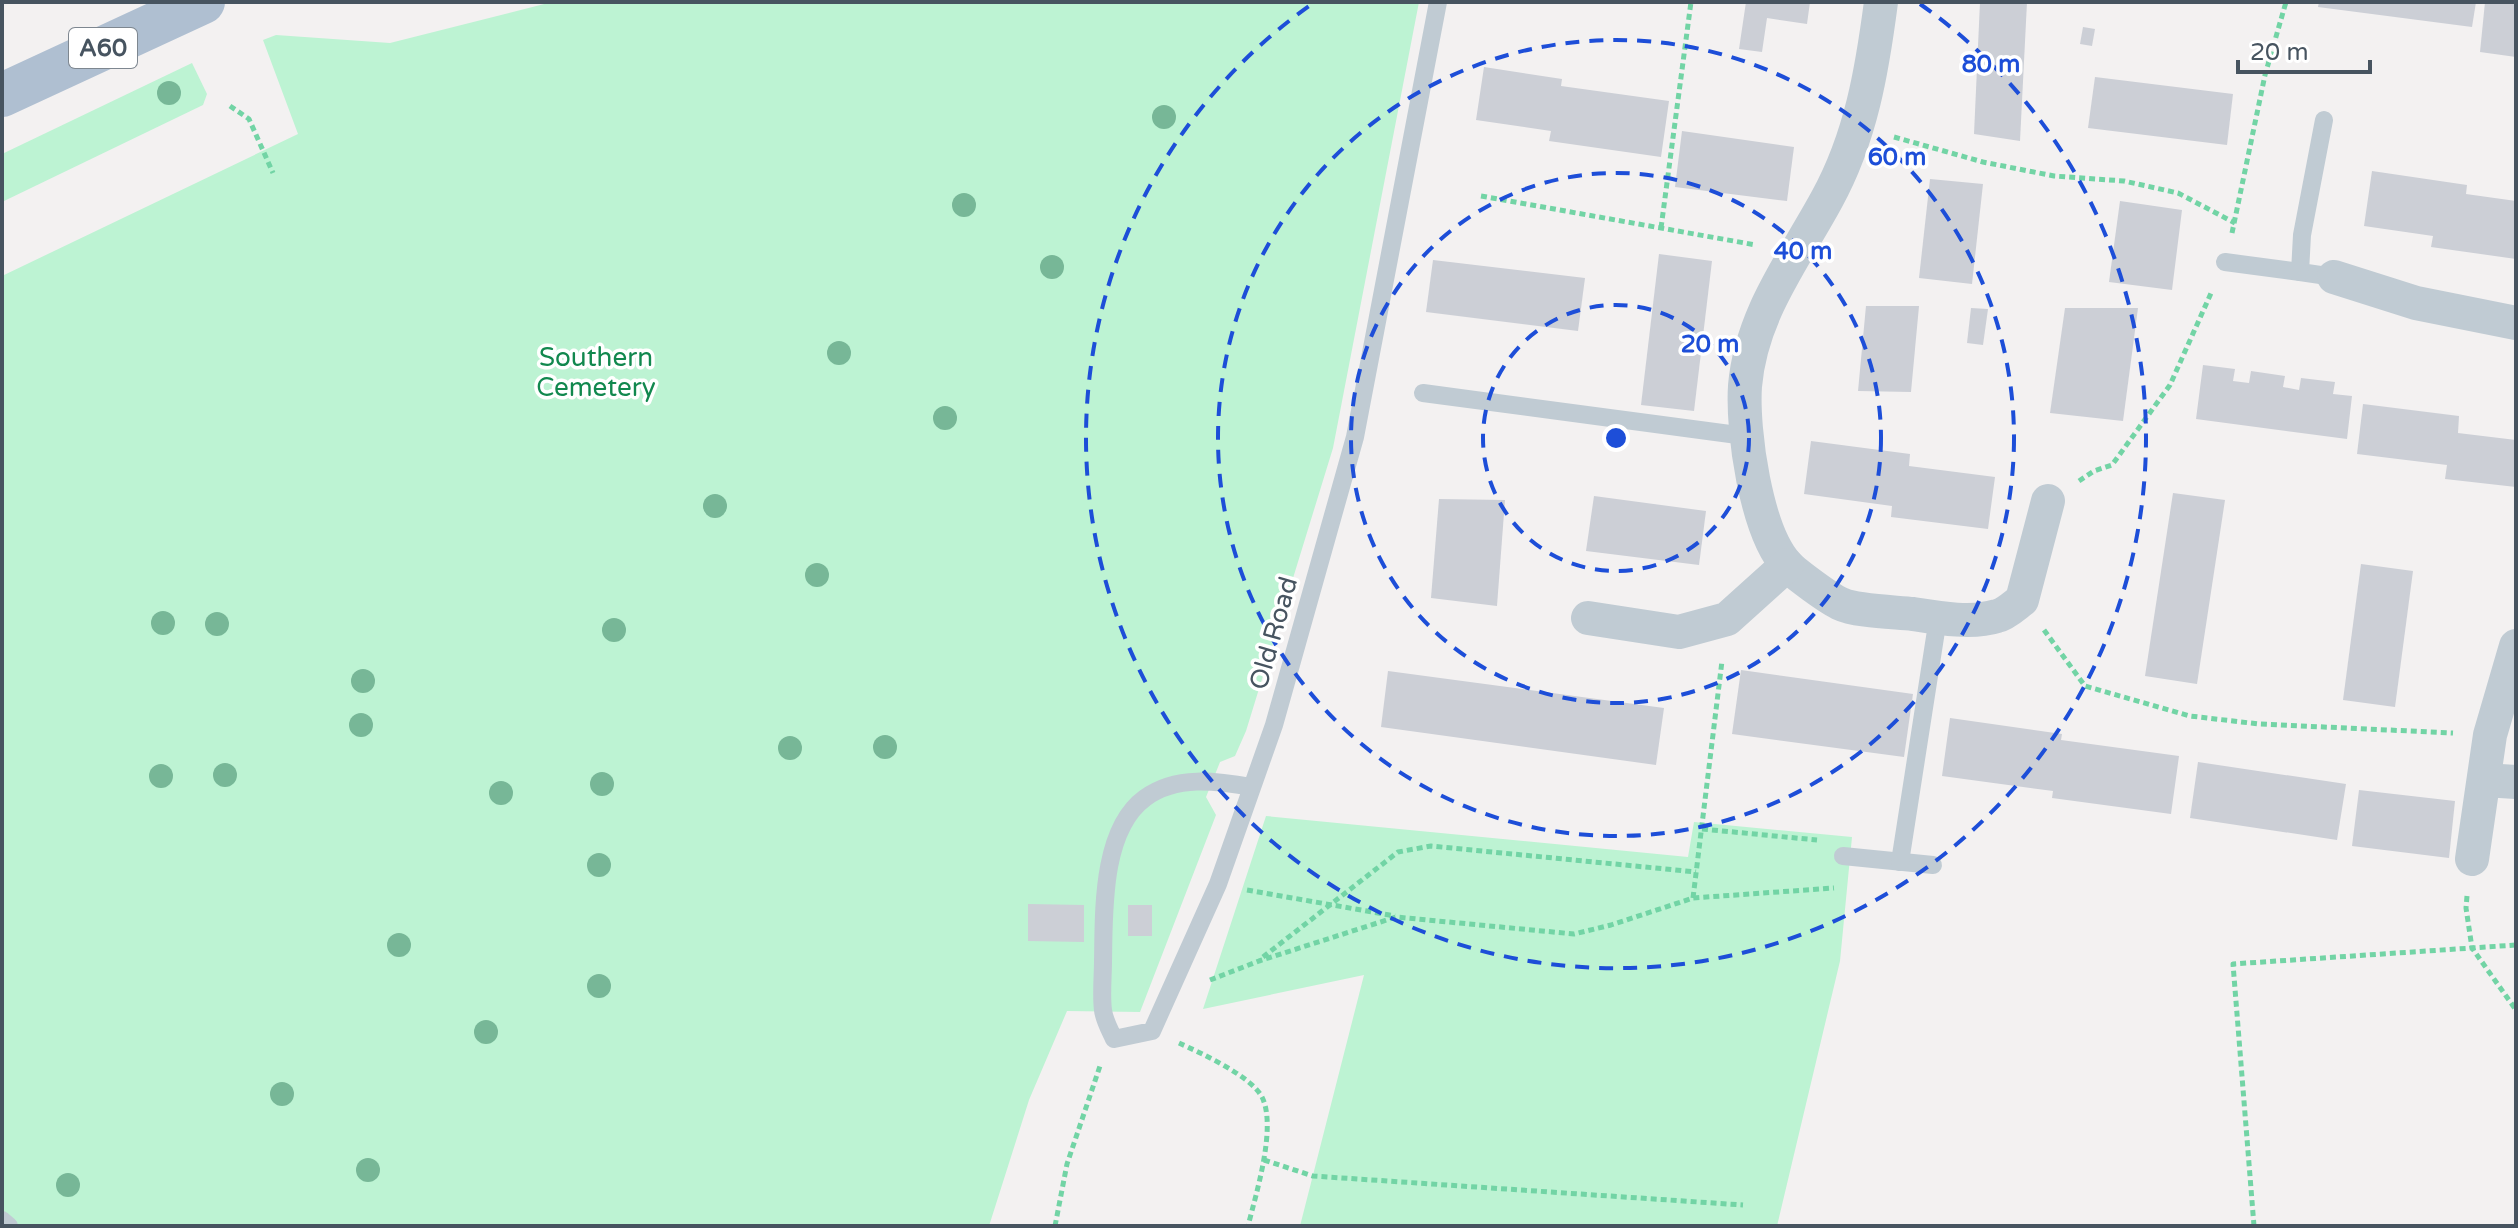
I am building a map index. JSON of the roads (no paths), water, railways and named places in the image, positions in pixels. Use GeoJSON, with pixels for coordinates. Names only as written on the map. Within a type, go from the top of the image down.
{"type":"FeatureCollection","features":[{"type":"Feature","properties":{"kind":"main road","name":"A60"},"geometry":{"type":"LineString","coordinates":[[2,95],[203,2]]}},
{"type":"Feature","properties":{"kind":"street"},"geometry":{"type":"LineString","coordinates":[[1881,2],[1871,75],[1860,123],[1828,198],[1794,252],[1765,308],[1753,345],[1745,385],[1745,436],[1764,524],[1787,565],[1842,605],[1938,618],[1999,616],[2022,600],[2048,501]]}},
{"type":"Feature","properties":{"kind":"street"},"geometry":{"type":"LineString","coordinates":[[2334,277],[2416,303],[2516,323]]}},
{"type":"Feature","properties":{"kind":"street"},"geometry":{"type":"LineString","coordinates":[[1588,618],[1679,632],[1727,619],[1787,565]]}},
{"type":"Feature","properties":{"kind":"street"},"geometry":{"type":"LineString","coordinates":[[2472,859],[2500,781],[2490,735],[2516,646]]}},
{"type":"Feature","properties":{"kind":"lane","name":"Old Road"},"geometry":{"type":"LineString","coordinates":[[1252,787],[1213,780],[1170,786],[1144,798],[1126,818],[1115,846],[1104,892],[1103,1011],[1114,1039],[1152,1031],[1218,884],[1274,725],[1355,437],[1438,2]]}},
{"type":"Feature","properties":{"kind":"lane"},"geometry":{"type":"LineString","coordinates":[[2300,272],[2302,235],[2324,120]]}},
{"type":"Feature","properties":{"kind":"lane"},"geometry":{"type":"LineString","coordinates":[[2225,262],[2334,277]]}},
{"type":"Feature","properties":{"kind":"lane"},"geometry":{"type":"LineString","coordinates":[[1423,393],[1745,436]]}},
{"type":"Feature","properties":{"kind":"lane"},"geometry":{"type":"LineString","coordinates":[[1900,862],[1938,618]]}},
{"type":"Feature","properties":{"kind":"lane"},"geometry":{"type":"LineString","coordinates":[[1843,856],[1933,865]]}},
{"type":"Feature","properties":{"kind":"lane"},"geometry":{"type":"LineString","coordinates":[[2,1220],[9,1226]]}},
{"type":"Feature","properties":{"kind":"park label","name":"Southern Cemetery"},"geometry":{"type":"Point","coordinates":[596,372]}}]}
